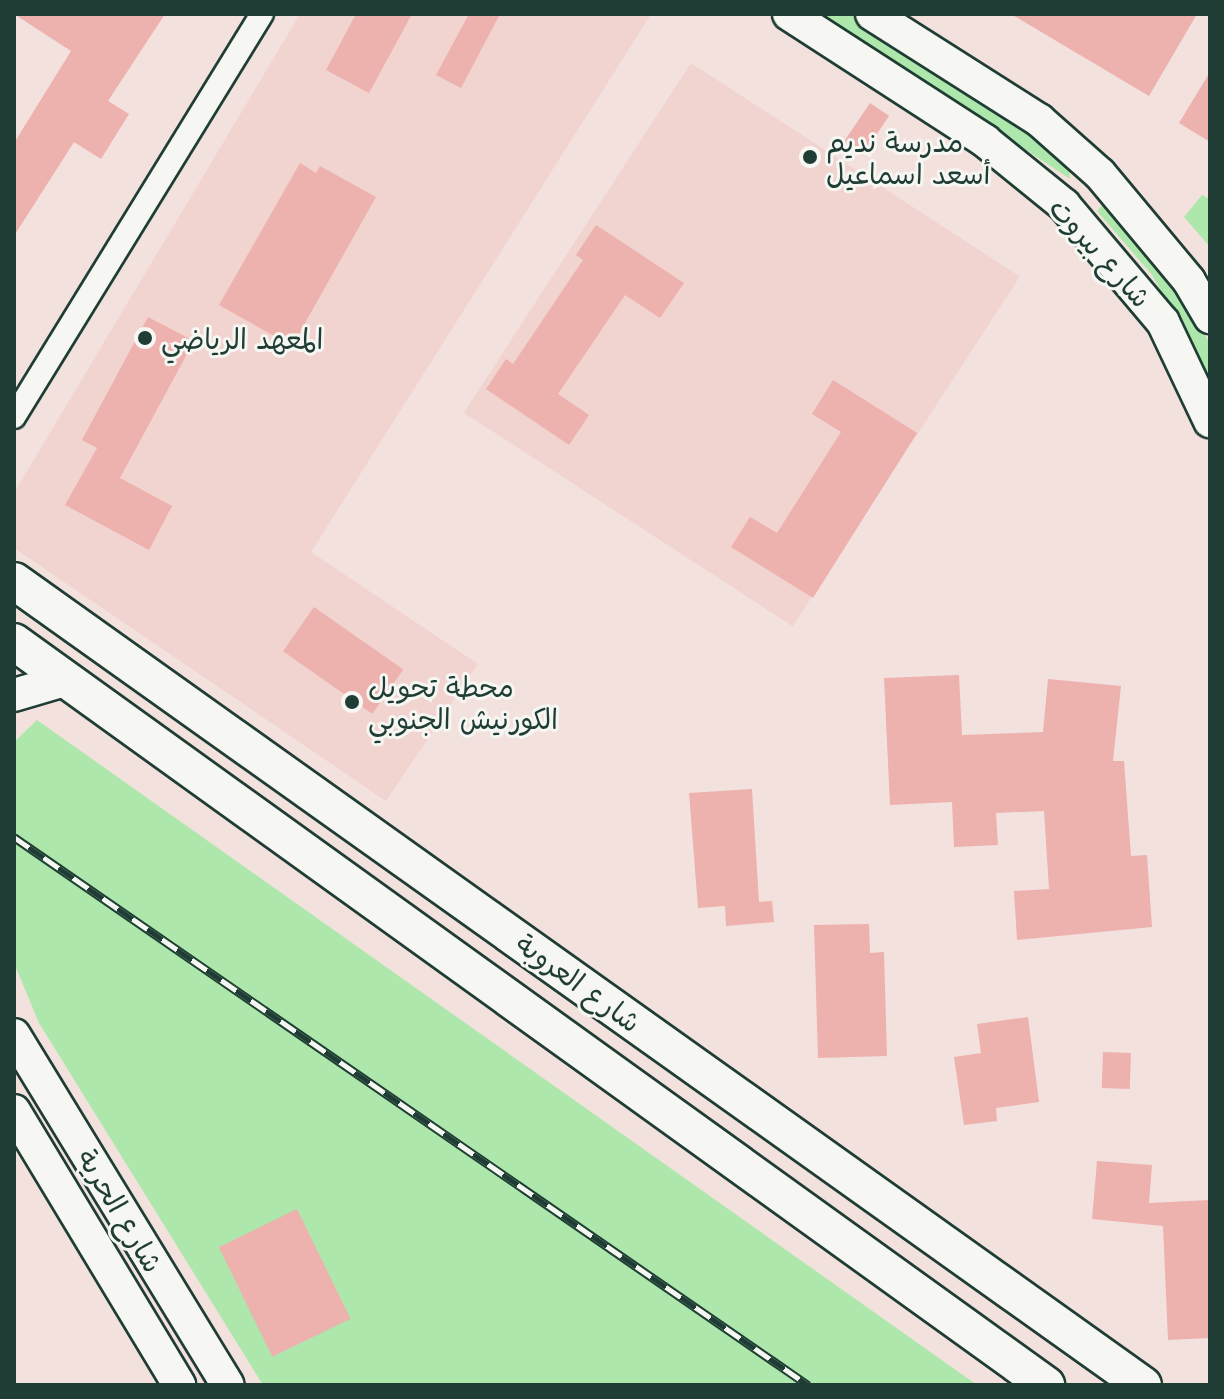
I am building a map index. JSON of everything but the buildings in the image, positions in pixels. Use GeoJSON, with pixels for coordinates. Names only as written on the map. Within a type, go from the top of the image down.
{"type":"FeatureCollection","features":[{"type":"Feature","properties":{"kind":"main road","name":"شارع بيروت"},"geometry":{"type":"LineString","coordinates":[[789,14],[985,141],[1064,205],[1163,322],[1210,421]]}},
{"type":"Feature","properties":{"kind":"main road","name":"شارع بيروت"},"geometry":{"type":"LineString","coordinates":[[872,14],[1039,120],[1100,174],[1189,281],[1210,317]]}},
{"type":"Feature","properties":{"kind":"main road"},"geometry":{"type":"LineString","coordinates":[[1064,205],[1100,174]]}},
{"type":"Feature","properties":{"kind":"main road","name":"شارع العروبة"},"geometry":{"type":"LineString","coordinates":[[14,581],[1143,1385]]}},
{"type":"Feature","properties":{"kind":"main road","name":"شارع العروبة"},"geometry":{"type":"LineString","coordinates":[[14,642],[1046,1385]]}},
{"type":"Feature","properties":{"kind":"main road"},"geometry":{"type":"LineString","coordinates":[[14,695],[65,680]]}},
{"type":"Feature","properties":{"kind":"main road","name":"شارع الحرية"},"geometry":{"type":"LineString","coordinates":[[14,1035],[228,1385]]}},
{"type":"Feature","properties":{"kind":"main road","name":"شارع الحرية"},"geometry":{"type":"LineString","coordinates":[[14,1111],[179,1385]]}},
{"type":"Feature","properties":{"kind":"street"},"geometry":{"type":"LineString","coordinates":[[14,417],[262,14]]}},
{"type":"Feature","properties":{"kind":"street"},"geometry":{"type":"LineString","coordinates":[[14,377],[40,374]]}},
{"type":"Feature","properties":{"kind":"shaded area"},"geometry":{"type":"Polygon","coordinates":[[[300,14],[651,14],[311,552],[478,664],[386,801],[14,548],[14,493],[300,14]]]}},
{"type":"Feature","properties":{"kind":"shaded area"},"geometry":{"type":"Polygon","coordinates":[[[691,63],[1020,276],[793,626],[464,413],[691,63]]]}},
{"type":"Feature","properties":{"kind":"green space"},"geometry":{"type":"Polygon","coordinates":[[[821,14],[850,14],[1003,112],[1069,164],[1070,179],[821,14]]]}},
{"type":"Feature","properties":{"kind":"green space"},"geometry":{"type":"Polygon","coordinates":[[[1202,195],[1210,199],[1210,247],[1184,217],[1202,195]]]}},
{"type":"Feature","properties":{"kind":"green space"},"geometry":{"type":"Polygon","coordinates":[[[1106,201],[1190,310],[1210,344],[1210,379],[1152,275],[1097,211],[1106,201]]]}},
{"type":"Feature","properties":{"kind":"green space"},"geometry":{"type":"Polygon","coordinates":[[[37,720],[977,1385],[263,1385],[39,1023],[14,963],[14,742],[37,720]]]}},
{"type":"Feature","properties":{"kind":"railway"},"geometry":{"type":"LineString","coordinates":[[14,837],[808,1385]]}},
{"type":"Feature","properties":{"kind":"place","name":"مدرسة نديم أسعد اسماعيل"},"geometry":{"type":"Point","coordinates":[810,157]}},
{"type":"Feature","properties":{"kind":"place","name":"المعهد الرياضي"},"geometry":{"type":"Point","coordinates":[145,338]}},
{"type":"Feature","properties":{"kind":"place","name":"محطة تحويل الكورنيش الجنوبي"},"geometry":{"type":"Point","coordinates":[352,702]}}]}
